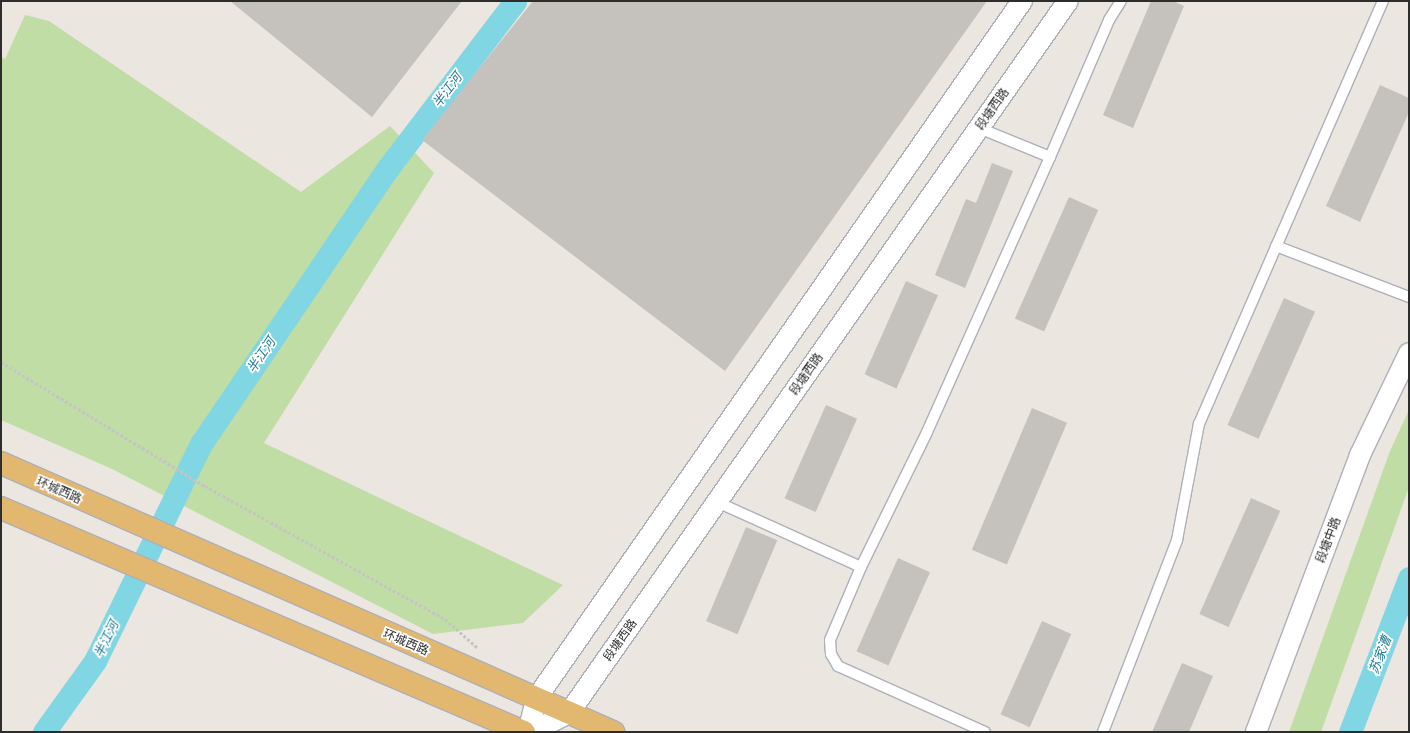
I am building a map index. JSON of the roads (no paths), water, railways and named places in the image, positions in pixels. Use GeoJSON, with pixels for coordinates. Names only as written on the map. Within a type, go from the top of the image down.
{"type":"FeatureCollection","features":[{"type":"Feature","properties":{"kind":"main road","name":"环城西路"},"geometry":{"type":"LineString","coordinates":[[1,463],[118,516],[613,732]]}},
{"type":"Feature","properties":{"kind":"main road"},"geometry":{"type":"LineString","coordinates":[[1,508],[100,552],[188,588],[524,732]]}},
{"type":"Feature","properties":{"kind":"street"},"geometry":{"type":"LineString","coordinates":[[529,732],[536,698],[1022,1]]}},
{"type":"Feature","properties":{"kind":"street","name":"段塘西路"},"geometry":{"type":"LineString","coordinates":[[529,732],[569,713],[1068,1]]}},
{"type":"Feature","properties":{"kind":"street","name":"段塘中路"},"geometry":{"type":"LineString","coordinates":[[1256,732],[1360,455],[1409,353]]}},
{"type":"Feature","properties":{"kind":"lane"},"geometry":{"type":"LineString","coordinates":[[985,732],[838,666],[831,654],[830,640],[861,567],[927,432],[1050,157],[1109,20],[1121,1]]}},
{"type":"Feature","properties":{"kind":"lane"},"geometry":{"type":"LineString","coordinates":[[1103,732],[1177,540],[1199,424],[1383,1]]}},
{"type":"Feature","properties":{"kind":"lane"},"geometry":{"type":"LineString","coordinates":[[979,128],[1050,157]]}},
{"type":"Feature","properties":{"kind":"lane"},"geometry":{"type":"LineString","coordinates":[[1276,246],[1409,297]]}},
{"type":"Feature","properties":{"kind":"lane"},"geometry":{"type":"LineString","coordinates":[[717,502],[861,567]]}},
{"type":"Feature","properties":{"kind":"waterway","name":"半江河"},"geometry":{"type":"LineString","coordinates":[[44,732],[95,661],[201,444],[388,168],[515,1]]}},
{"type":"Feature","properties":{"kind":"waterway","name":"苏家漕"},"geometry":{"type":"LineString","coordinates":[[1350,732],[1409,578]]}}]}
